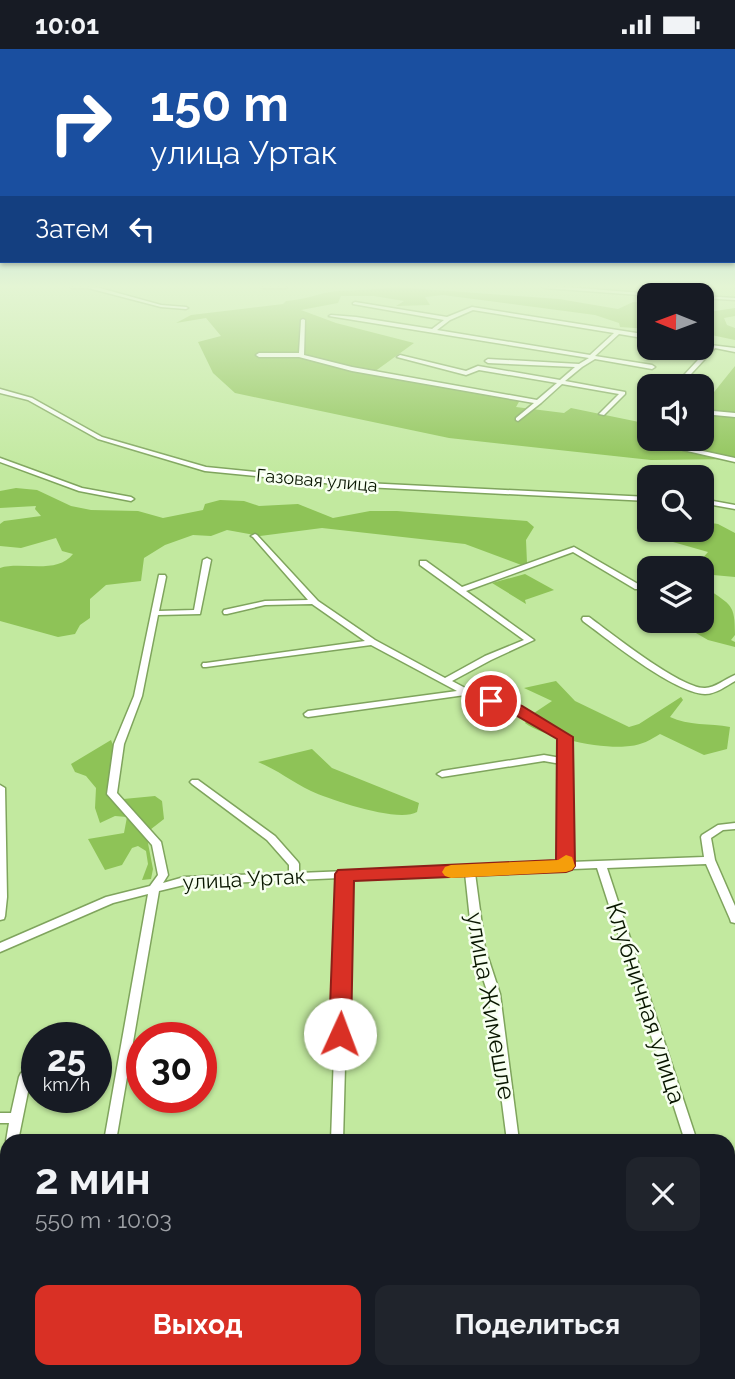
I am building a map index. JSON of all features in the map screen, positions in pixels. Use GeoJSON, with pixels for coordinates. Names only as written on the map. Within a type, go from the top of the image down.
{"type":"FeatureCollection","features":[{"type":"Feature","properties":{"kind":"street"},"geometry":{"type":"LineString","coordinates":[[301,349],[301,355]]}},
{"type":"Feature","properties":{"kind":"street"},"geometry":{"type":"LineString","coordinates":[[543,349],[652,367]]}},
{"type":"Feature","properties":{"kind":"street"},"geometry":{"type":"LineString","coordinates":[[518,419],[559,383],[592,359],[600,349]]}},
{"type":"Feature","properties":{"kind":"street"},"geometry":{"type":"LineString","coordinates":[[259,355],[301,355],[352,369],[539,402]]}},
{"type":"Feature","properties":{"kind":"street"},"geometry":{"type":"LineString","coordinates":[[400,357],[466,373],[478,368],[623,393],[602,414]]}},
{"type":"Feature","properties":{"kind":"street"},"geometry":{"type":"LineString","coordinates":[[488,361],[580,366]]}},
{"type":"Feature","properties":{"kind":"street"},"geometry":{"type":"LineString","coordinates":[[688,374],[700,361]]}},
{"type":"Feature","properties":{"kind":"street","name":"Газовая улица"},"geometry":{"type":"LineString","coordinates":[[0,390],[30,399],[100,438],[205,469],[365,485],[637,498]]}},
{"type":"Feature","properties":{"kind":"street"},"geometry":{"type":"LineString","coordinates":[[714,413],[735,415]]}},
{"type":"Feature","properties":{"kind":"street"},"geometry":{"type":"LineString","coordinates":[[694,451],[735,460]]}},
{"type":"Feature","properties":{"kind":"street"},"geometry":{"type":"LineString","coordinates":[[0,460],[81,490],[131,499]]}},
{"type":"Feature","properties":{"kind":"street"},"geometry":{"type":"LineString","coordinates":[[714,503],[735,507]]}},
{"type":"Feature","properties":{"kind":"street"},"geometry":{"type":"LineString","coordinates":[[255,536],[314,602],[372,642],[466,692],[516,709],[565,737],[566,866]]}},
{"type":"Feature","properties":{"kind":"street"},"geometry":{"type":"LineString","coordinates":[[461,590],[575,549],[637,586]]}},
{"type":"Feature","properties":{"kind":"street"},"geometry":{"type":"LineString","coordinates":[[156,613],[197,612],[207,560]]}},
{"type":"Feature","properties":{"kind":"street"},"geometry":{"type":"LineString","coordinates":[[423,563],[530,640],[447,680]]}},
{"type":"Feature","properties":{"kind":"street"},"geometry":{"type":"LineString","coordinates":[[111,1134],[154,888],[163,875],[157,844],[112,794],[119,744],[138,696],[162,577]]}},
{"type":"Feature","properties":{"kind":"street"},"geometry":{"type":"LineString","coordinates":[[227,611],[265,603],[314,602]]}},
{"type":"Feature","properties":{"kind":"street"},"geometry":{"type":"LineString","coordinates":[[586,619],[644,661],[697,691],[708,691],[735,678]]}},
{"type":"Feature","properties":{"kind":"street"},"geometry":{"type":"LineString","coordinates":[[206,664],[372,642]]}},
{"type":"Feature","properties":{"kind":"street"},"geometry":{"type":"LineString","coordinates":[[308,714],[466,692]]}},
{"type":"Feature","properties":{"kind":"street"},"geometry":{"type":"LineString","coordinates":[[442,774],[544,758],[566,762]]}},
{"type":"Feature","properties":{"kind":"street"},"geometry":{"type":"LineString","coordinates":[[195,782],[271,838],[294,864],[294,876]]}},
{"type":"Feature","properties":{"kind":"street"},"geometry":{"type":"LineString","coordinates":[[0,788],[0,916]]}},
{"type":"Feature","properties":{"kind":"street"},"geometry":{"type":"LineString","coordinates":[[735,826],[721,827],[706,837],[710,860],[735,919]]}},
{"type":"Feature","properties":{"kind":"street","name":"улица Уртак"},"geometry":{"type":"LineString","coordinates":[[0,948],[110,900],[184,881],[710,860]]}},
{"type":"Feature","properties":{"kind":"street","name":"Клубничная улица"},"geometry":{"type":"LineString","coordinates":[[601,864],[689,1134]]}},
{"type":"Feature","properties":{"kind":"street","name":"улица Жимешле"},"geometry":{"type":"LineString","coordinates":[[470,871],[479,948],[494,994],[512,1134]]}},
{"type":"Feature","properties":{"kind":"street"},"geometry":{"type":"LineString","coordinates":[[337,1134],[345,874]]}},
{"type":"Feature","properties":{"kind":"street"},"geometry":{"type":"LineString","coordinates":[[13,1134],[21,1095]]}},
{"type":"Feature","properties":{"kind":"street"},"geometry":{"type":"LineString","coordinates":[[0,1118],[16,1118]]}},
{"type":"Feature","properties":{"kind":"green space"},"geometry":{"type":"Polygon","coordinates":[[[201,349],[406,349],[374,372],[520,400],[516,407],[564,413],[571,408],[637,422],[637,451],[714,451],[714,392],[735,366],[735,459],[651,460],[449,438],[235,393],[213,373],[201,349]]]}},
{"type":"Feature","properties":{"kind":"green space"},"geometry":{"type":"Polygon","coordinates":[[[16,488],[37,490],[71,506],[91,510],[138,511],[163,518],[203,510],[205,504],[220,500],[244,501],[259,506],[298,504],[333,518],[370,511],[397,511],[527,521],[534,527],[526,540],[527,563],[524,566],[465,544],[322,528],[260,536],[227,530],[211,536],[193,535],[165,545],[144,558],[141,581],[106,585],[90,599],[90,618],[80,625],[75,634],[58,637],[0,621],[0,568],[48,566],[58,564],[73,554],[62,551],[56,538],[21,548],[0,546],[0,524],[4,521],[41,516],[35,509],[36,506],[0,508],[0,491],[16,488]]]}},
{"type":"Feature","properties":{"kind":"green space"},"geometry":{"type":"Polygon","coordinates":[[[714,523],[735,533],[735,577],[714,575],[714,556],[704,556],[708,552],[673,542],[714,542],[714,523]]]}},
{"type":"Feature","properties":{"kind":"green space"},"geometry":{"type":"Polygon","coordinates":[[[525,574],[554,590],[525,600],[526,604],[492,583],[525,574]]]}},
{"type":"Feature","properties":{"kind":"green space"},"geometry":{"type":"Polygon","coordinates":[[[714,593],[726,602],[732,611],[735,635],[731,640],[735,642],[735,647],[708,640],[696,633],[714,633],[714,593]]]}},
{"type":"Feature","properties":{"kind":"green space"},"geometry":{"type":"Polygon","coordinates":[[[556,681],[575,701],[629,727],[639,724],[681,697],[683,700],[670,717],[692,723],[730,727],[727,749],[704,755],[660,734],[638,745],[606,746],[576,742],[525,723],[531,715],[552,701],[524,688],[556,681]]]}},
{"type":"Feature","properties":{"kind":"green space"},"geometry":{"type":"Polygon","coordinates":[[[111,740],[117,755],[109,777],[113,800],[155,796],[162,801],[164,819],[146,833],[153,869],[151,879],[142,880],[148,864],[146,851],[138,846],[132,848],[122,865],[105,870],[88,839],[124,833],[127,817],[115,816],[100,823],[95,808],[96,788],[86,776],[75,772],[71,764],[111,740]]]}},
{"type":"Feature","properties":{"kind":"green space"},"geometry":{"type":"Polygon","coordinates":[[[312,749],[332,768],[419,803],[417,812],[395,815],[348,805],[311,791],[258,762],[312,749]]]}},
{"type":"Feature","properties":{"kind":"slow traffic"},"geometry":{"type":"LineString","coordinates":[[451,872],[566,866],[566,862]]}},
{"type":"Feature","properties":{"kind":"route"},"geometry":{"type":"LineString","coordinates":[[340,1034],[345,874],[566,866],[565,737],[516,709],[491,701]]}}]}
